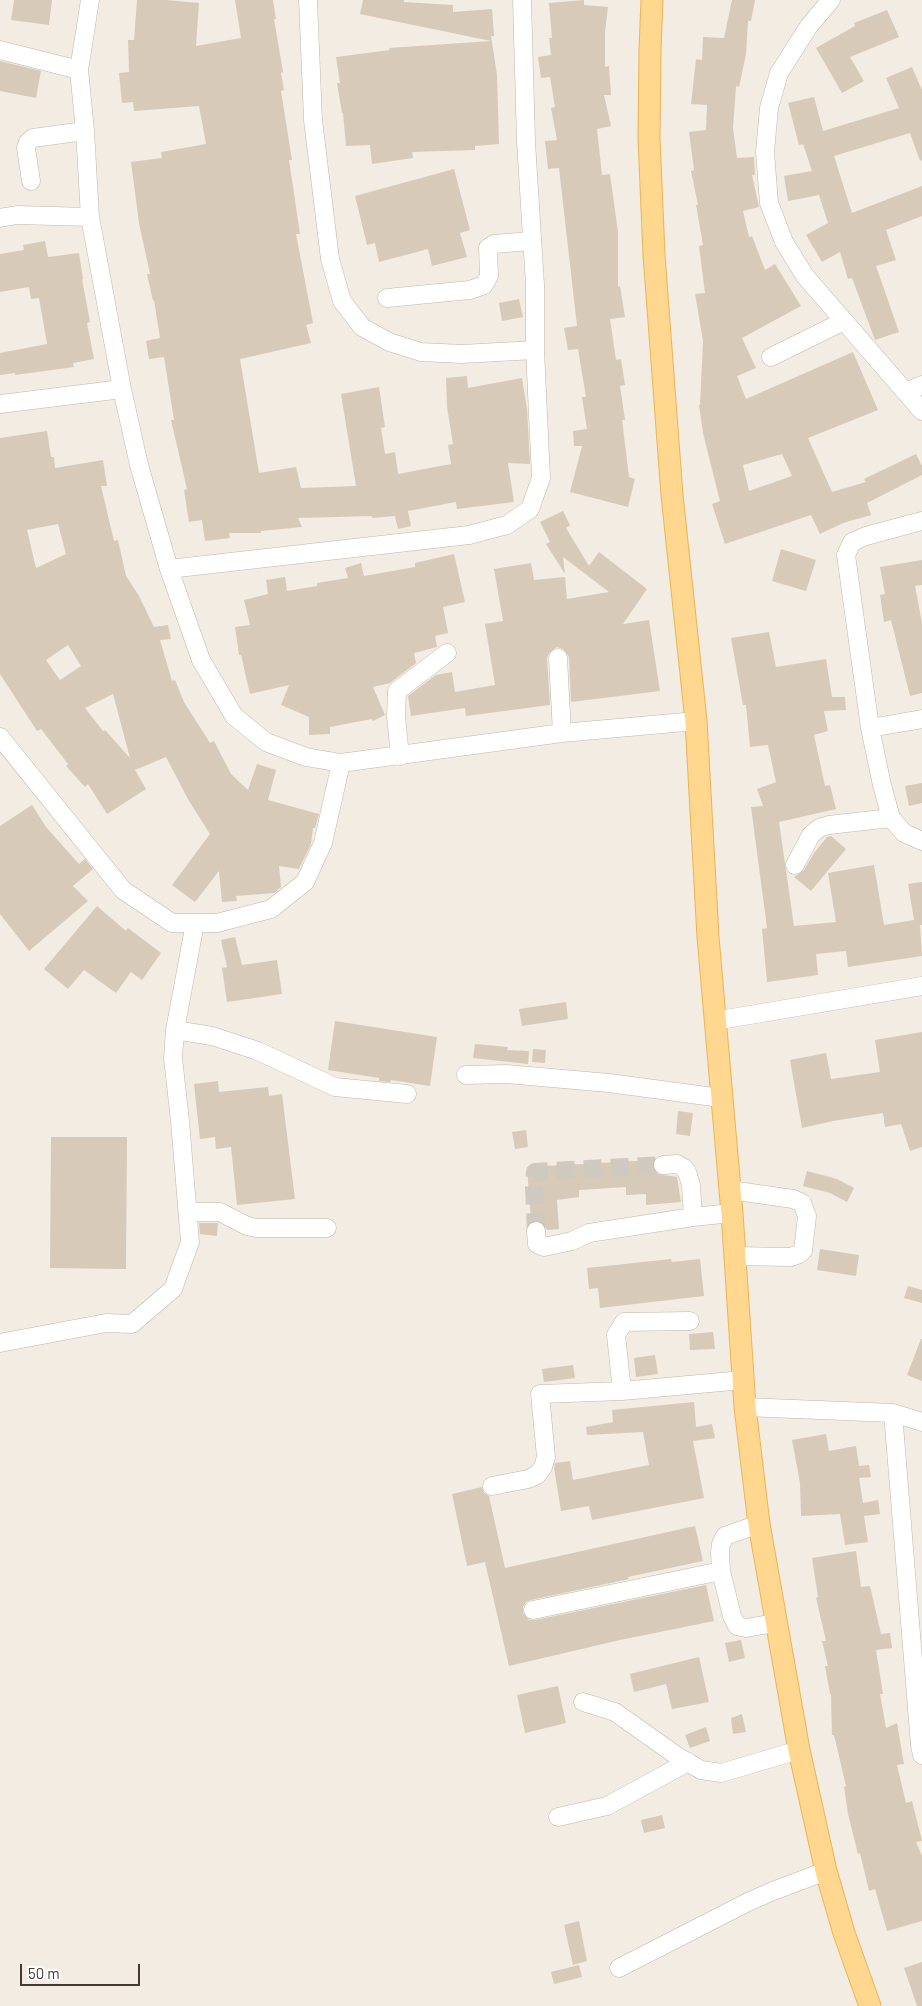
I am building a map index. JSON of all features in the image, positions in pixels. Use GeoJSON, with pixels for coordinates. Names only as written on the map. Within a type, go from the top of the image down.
{"type":"FeatureCollection","features":[{"type":"Feature","properties":{"kind":"main road"},"geometry":{"type":"LineString","coordinates":[[652,0],[650,138],[654,255],[672,496],[696,720],[714,1021],[732,1213],[745,1407],[759,1524],[799,1750],[826,1871],[844,1932],[870,2006]]}},
{"type":"Feature","properties":{"kind":"street"},"geometry":{"type":"LineString","coordinates":[[90,0],[78,70],[85,131],[90,217],[122,389],[138,465],[169,569],[201,660],[234,716],[266,742],[306,757],[341,762],[562,734],[696,720]]}},
{"type":"Feature","properties":{"kind":"street"},"geometry":{"type":"LineString","coordinates":[[308,0],[312,120],[330,259],[342,301],[362,327],[389,342],[421,352],[462,354],[535,350]]}},
{"type":"Feature","properties":{"kind":"street"},"geometry":{"type":"LineString","coordinates":[[169,569],[470,535],[507,525],[530,509],[541,478],[535,350],[535,286],[526,142],[522,0]]}},
{"type":"Feature","properties":{"kind":"street"},"geometry":{"type":"LineString","coordinates":[[831,0],[809,26],[779,73],[769,108],[765,152],[770,203],[784,242],[805,276],[922,411]]}},
{"type":"Feature","properties":{"kind":"street"},"geometry":{"type":"LineString","coordinates":[[0,50],[78,70]]}},
{"type":"Feature","properties":{"kind":"street"},"geometry":{"type":"LineString","coordinates":[[30,181],[26,148],[28,142],[33,138],[85,131]]}},
{"type":"Feature","properties":{"kind":"street"},"geometry":{"type":"LineString","coordinates":[[0,218],[17,215],[90,217]]}},
{"type":"Feature","properties":{"kind":"street"},"geometry":{"type":"LineString","coordinates":[[387,298],[470,290],[484,285],[489,276],[488,248],[494,244],[532,241]]}},
{"type":"Feature","properties":{"kind":"street"},"geometry":{"type":"LineString","coordinates":[[771,357],[844,321]]}},
{"type":"Feature","properties":{"kind":"street"},"geometry":{"type":"LineString","coordinates":[[906,392],[922,385]]}},
{"type":"Feature","properties":{"kind":"street"},"geometry":{"type":"LineString","coordinates":[[0,404],[122,389]]}},
{"type":"Feature","properties":{"kind":"street"},"geometry":{"type":"LineString","coordinates":[[922,521],[866,536],[852,542],[846,555],[870,728],[882,785],[891,818],[904,833],[922,841]]}},
{"type":"Feature","properties":{"kind":"street"},"geometry":{"type":"LineString","coordinates":[[400,756],[396,717],[397,691],[446,653]]}},
{"type":"Feature","properties":{"kind":"street"},"geometry":{"type":"LineString","coordinates":[[558,658],[562,734]]}},
{"type":"Feature","properties":{"kind":"street"},"geometry":{"type":"LineString","coordinates":[[870,728],[922,719]]}},
{"type":"Feature","properties":{"kind":"street"},"geometry":{"type":"LineString","coordinates":[[0,737],[123,890],[172,924],[217,923],[271,909],[305,882],[323,843],[341,762]]}},
{"type":"Feature","properties":{"kind":"street"},"geometry":{"type":"LineString","coordinates":[[795,865],[811,836],[819,828],[829,825],[891,818]]}},
{"type":"Feature","properties":{"kind":"street"},"geometry":{"type":"LineString","coordinates":[[0,1344],[106,1323],[132,1324],[173,1289],[190,1242],[173,1058],[174,1030],[195,923]]}},
{"type":"Feature","properties":{"kind":"street"},"geometry":{"type":"LineString","coordinates":[[714,1021],[922,986]]}},
{"type":"Feature","properties":{"kind":"street"},"geometry":{"type":"LineString","coordinates":[[174,1030],[212,1036],[258,1050],[335,1087],[406,1094]]}},
{"type":"Feature","properties":{"kind":"street"},"geometry":{"type":"LineString","coordinates":[[466,1075],[506,1074],[541,1077],[721,1098]]}},
{"type":"Feature","properties":{"kind":"street"},"geometry":{"type":"LineString","coordinates":[[663,1165],[677,1164],[687,1172],[691,1185],[693,1217]]}},
{"type":"Feature","properties":{"kind":"street"},"geometry":{"type":"LineString","coordinates":[[730,1190],[793,1199],[802,1203],[807,1216],[803,1251],[799,1254],[791,1257],[734,1256]]}},
{"type":"Feature","properties":{"kind":"street"},"geometry":{"type":"LineString","coordinates":[[188,1212],[220,1212],[247,1226],[256,1228],[327,1228]]}},
{"type":"Feature","properties":{"kind":"street"},"geometry":{"type":"LineString","coordinates":[[536,1231],[537,1244],[544,1247],[572,1241],[589,1233],[732,1213]]}},
{"type":"Feature","properties":{"kind":"street"},"geometry":{"type":"LineString","coordinates":[[622,1391],[616,1336],[624,1322],[690,1321]]}},
{"type":"Feature","properties":{"kind":"street"},"geometry":{"type":"LineString","coordinates":[[492,1486],[537,1475],[543,1467],[546,1457],[540,1394],[622,1391],[743,1380]]}},
{"type":"Feature","properties":{"kind":"street"},"geometry":{"type":"LineString","coordinates":[[745,1407],[893,1413],[922,1422]]}},
{"type":"Feature","properties":{"kind":"street"},"geometry":{"type":"LineString","coordinates":[[893,1413],[921,1748]]}},
{"type":"Feature","properties":{"kind":"street"},"geometry":{"type":"LineString","coordinates":[[759,1524],[725,1536],[720,1552],[721,1571],[732,1616],[737,1626],[746,1628],[775,1623]]}},
{"type":"Feature","properties":{"kind":"street"},"geometry":{"type":"LineString","coordinates":[[533,1610],[721,1571]]}},
{"type":"Feature","properties":{"kind":"street"},"geometry":{"type":"LineString","coordinates":[[583,1702],[614,1712],[701,1770],[721,1773],[799,1750]]}},
{"type":"Feature","properties":{"kind":"street"},"geometry":{"type":"LineString","coordinates":[[558,1817],[607,1806],[688,1762]]}},
{"type":"Feature","properties":{"kind":"street"},"geometry":{"type":"LineString","coordinates":[[619,1968],[764,1894],[826,1871]]}},
{"type":"Feature","properties":{"kind":"building"},"geometry":{"type":"Polygon","coordinates":[[[14,0],[52,0],[49,25],[11,20],[14,0]]]}},
{"type":"Feature","properties":{"kind":"building"},"geometry":{"type":"Polygon","coordinates":[[[137,0],[199,3],[196,46],[241,38],[235,0],[273,0],[276,19],[274,19],[283,72],[281,73],[284,90],[281,91],[292,160],[289,160],[300,234],[296,234],[313,323],[306,325],[311,343],[240,359],[259,473],[296,467],[301,488],[356,486],[341,394],[379,387],[385,427],[381,428],[385,454],[395,452],[398,474],[451,464],[448,445],[453,444],[447,407],[446,378],[467,376],[468,388],[522,378],[527,409],[530,464],[508,463],[514,502],[457,509],[456,502],[408,511],[411,526],[398,529],[395,516],[372,518],[372,516],[298,518],[302,527],[261,531],[261,533],[229,533],[230,538],[205,541],[202,520],[189,522],[184,490],[187,489],[171,420],[174,420],[164,357],[149,359],[146,341],[160,338],[154,300],[147,274],[150,274],[139,223],[131,162],[162,158],[161,152],[206,144],[199,106],[134,111],[133,102],[122,103],[119,73],[129,72],[128,40],[134,40],[137,0]]]}},
{"type":"Feature","properties":{"kind":"building"},"geometry":{"type":"Polygon","coordinates":[[[363,0],[404,0],[404,2],[453,5],[453,12],[492,9],[494,36],[491,36],[497,75],[499,144],[475,146],[475,150],[412,152],[413,158],[372,164],[370,145],[346,146],[343,113],[337,83],[340,83],[336,57],[390,50],[389,48],[491,41],[360,14],[363,0]]]}},
{"type":"Feature","properties":{"kind":"building"},"geometry":{"type":"Polygon","coordinates":[[[584,0],[584,5],[608,7],[605,32],[605,67],[609,66],[611,95],[604,95],[611,126],[597,129],[602,175],[610,174],[618,232],[618,287],[620,286],[625,317],[610,319],[616,360],[621,359],[625,385],[620,386],[625,420],[622,420],[629,477],[635,479],[628,507],[570,492],[582,446],[574,446],[573,431],[587,429],[582,397],[586,397],[578,349],[568,350],[564,328],[577,326],[559,168],[548,169],[545,141],[557,140],[551,108],[555,107],[550,77],[541,78],[538,57],[551,55],[549,38],[552,38],[549,3],[584,0]]]}},
{"type":"Feature","properties":{"kind":"building"},"geometry":{"type":"Polygon","coordinates":[[[732,0],[755,0],[751,21],[748,21],[746,54],[739,87],[736,86],[733,128],[737,158],[754,157],[755,175],[752,175],[759,207],[743,211],[749,237],[752,236],[765,270],[775,264],[801,306],[742,338],[756,368],[737,376],[746,399],[853,352],[878,410],[808,438],[832,492],[866,482],[864,479],[916,454],[922,466],[922,475],[867,503],[871,515],[843,523],[820,534],[811,515],[725,544],[712,504],[720,501],[703,433],[699,405],[703,341],[695,294],[705,293],[699,246],[703,245],[691,171],[694,170],[689,132],[706,130],[707,105],[691,104],[696,59],[702,60],[703,37],[724,38],[732,0]],[[782,454],[743,465],[749,491],[792,476],[782,454]]]}},
{"type":"Feature","properties":{"kind":"building"},"geometry":{"type":"Polygon","coordinates":[[[887,10],[899,37],[850,57],[864,81],[842,93],[816,48],[855,26],[854,23],[887,10]]]}},
{"type":"Feature","properties":{"kind":"building"},"geometry":{"type":"Polygon","coordinates":[[[0,61],[41,71],[36,98],[0,91],[0,61]]]}},
{"type":"Feature","properties":{"kind":"building"},"geometry":{"type":"Polygon","coordinates":[[[912,67],[922,90],[922,160],[920,161],[910,133],[834,156],[852,213],[922,186],[922,216],[886,230],[896,260],[876,266],[899,332],[875,340],[852,278],[848,279],[840,252],[822,262],[806,235],[828,223],[819,195],[788,201],[784,176],[812,171],[803,144],[799,145],[788,103],[814,97],[823,131],[899,108],[886,78],[912,67]]]}},
{"type":"Feature","properties":{"kind":"building"},"geometry":{"type":"Polygon","coordinates":[[[454,169],[470,230],[460,233],[467,257],[432,266],[428,249],[379,262],[375,243],[367,245],[355,196],[454,169]]]}},
{"type":"Feature","properties":{"kind":"building"},"geometry":{"type":"Polygon","coordinates":[[[45,241],[48,257],[79,253],[90,322],[87,323],[94,359],[73,363],[74,367],[15,375],[15,373],[0,375],[0,353],[47,344],[39,298],[31,299],[29,287],[0,292],[0,254],[24,250],[23,245],[45,241]]]}},
{"type":"Feature","properties":{"kind":"building"},"geometry":{"type":"Polygon","coordinates":[[[519,299],[523,317],[502,321],[499,303],[519,299]]]}},
{"type":"Feature","properties":{"kind":"building"},"geometry":{"type":"Polygon","coordinates":[[[47,431],[51,457],[54,457],[55,468],[103,460],[107,486],[101,486],[114,541],[118,540],[126,576],[139,596],[154,627],[168,625],[171,639],[160,640],[172,681],[175,680],[184,702],[210,743],[214,741],[231,774],[248,790],[257,764],[276,770],[268,800],[319,814],[315,828],[313,828],[311,844],[299,869],[279,866],[281,887],[274,893],[236,896],[237,901],[222,902],[219,871],[195,902],[172,885],[210,834],[189,801],[166,757],[135,770],[146,789],[107,814],[88,784],[85,787],[66,766],[68,764],[41,729],[37,731],[0,674],[0,438],[47,431]],[[58,524],[27,530],[36,568],[66,554],[58,524]],[[68,645],[46,660],[60,680],[81,666],[68,645]],[[113,694],[85,708],[103,731],[105,730],[130,758],[113,694]]]}},
{"type":"Feature","properties":{"kind":"building"},"geometry":{"type":"Polygon","coordinates":[[[563,511],[570,525],[566,528],[589,566],[599,552],[647,589],[623,624],[649,620],[660,691],[571,702],[569,657],[563,649],[557,647],[549,653],[547,658],[550,705],[466,716],[465,708],[411,716],[408,696],[436,675],[452,672],[455,692],[495,685],[485,624],[503,621],[494,569],[531,563],[534,580],[565,577],[567,599],[609,592],[563,557],[565,574],[546,544],[550,542],[540,522],[563,511]]]}},
{"type":"Feature","properties":{"kind":"building"},"geometry":{"type":"Polygon","coordinates":[[[781,549],[816,560],[806,591],[772,581],[781,549]]]}},
{"type":"Feature","properties":{"kind":"building"},"geometry":{"type":"Polygon","coordinates":[[[454,554],[465,602],[443,607],[448,633],[435,636],[437,647],[414,653],[416,663],[390,683],[373,687],[385,715],[373,721],[372,719],[330,727],[330,734],[309,735],[309,717],[281,705],[289,685],[250,694],[241,655],[239,655],[235,627],[250,625],[244,600],[268,594],[266,580],[285,577],[287,591],[317,586],[317,583],[348,578],[345,568],[361,563],[364,576],[415,567],[415,563],[454,554]]]}},
{"type":"Feature","properties":{"kind":"building"},"geometry":{"type":"Polygon","coordinates":[[[922,560],[922,585],[915,586],[922,623],[922,693],[910,696],[891,620],[884,622],[880,595],[885,594],[880,567],[922,560]]]}},
{"type":"Feature","properties":{"kind":"building"},"geometry":{"type":"Polygon","coordinates":[[[769,632],[776,667],[826,659],[832,697],[845,697],[846,710],[824,711],[828,731],[814,735],[825,786],[830,785],[836,809],[779,822],[794,926],[836,922],[828,873],[874,865],[884,925],[914,920],[908,884],[922,882],[922,925],[920,925],[922,956],[848,967],[846,951],[816,954],[818,975],[767,982],[762,929],[767,928],[751,807],[763,806],[757,789],[776,782],[768,745],[750,747],[746,705],[743,705],[731,638],[769,632]]]}},
{"type":"Feature","properties":{"kind":"building"},"geometry":{"type":"Polygon","coordinates":[[[922,783],[922,803],[909,806],[905,786],[922,783]]]}},
{"type":"Feature","properties":{"kind":"building"},"geometry":{"type":"Polygon","coordinates":[[[32,805],[46,827],[79,864],[85,859],[93,869],[73,886],[88,901],[29,951],[0,914],[0,826],[32,805]]]}},
{"type":"Feature","properties":{"kind":"building"},"geometry":{"type":"Polygon","coordinates":[[[831,836],[846,849],[811,891],[794,877],[804,870],[814,853],[827,837],[831,836]]]}},
{"type":"Feature","properties":{"kind":"building"},"geometry":{"type":"Polygon","coordinates":[[[97,906],[126,931],[128,928],[161,953],[142,980],[131,972],[116,993],[84,970],[68,989],[44,969],[97,906]]]}},
{"type":"Feature","properties":{"kind":"building"},"geometry":{"type":"Polygon","coordinates":[[[235,937],[242,965],[277,960],[282,994],[227,1002],[222,968],[227,967],[221,940],[235,937]]]}},
{"type":"Feature","properties":{"kind":"building"},"geometry":{"type":"Polygon","coordinates":[[[566,1002],[568,1019],[522,1026],[519,1009],[566,1002]]]}},
{"type":"Feature","properties":{"kind":"building"},"geometry":{"type":"Polygon","coordinates":[[[335,1021],[437,1037],[430,1086],[391,1080],[390,1082],[379,1081],[379,1078],[328,1070],[335,1021]]]}},
{"type":"Feature","properties":{"kind":"building"},"geometry":{"type":"Polygon","coordinates":[[[922,1032],[922,1147],[910,1151],[901,1124],[885,1127],[883,1113],[802,1128],[790,1060],[826,1053],[831,1079],[880,1072],[875,1040],[922,1032]]]}},
{"type":"Feature","properties":{"kind":"building"},"geometry":{"type":"Polygon","coordinates":[[[475,1044],[508,1047],[507,1050],[529,1051],[528,1064],[473,1058],[475,1044]]]}},
{"type":"Feature","properties":{"kind":"building"},"geometry":{"type":"Polygon","coordinates":[[[533,1049],[546,1050],[545,1063],[532,1062],[533,1049]]]}},
{"type":"Feature","properties":{"kind":"building"},"geometry":{"type":"Polygon","coordinates":[[[218,1081],[219,1092],[268,1087],[269,1096],[282,1094],[295,1199],[237,1205],[231,1147],[216,1149],[215,1137],[200,1139],[194,1084],[218,1081]]]}},
{"type":"Feature","properties":{"kind":"building"},"geometry":{"type":"Polygon","coordinates":[[[678,1111],[693,1113],[690,1136],[676,1134],[678,1111]]]}},
{"type":"Feature","properties":{"kind":"building"},"geometry":{"type":"Polygon","coordinates":[[[526,1130],[528,1147],[515,1149],[512,1132],[526,1130]]]}},
{"type":"Feature","properties":{"kind":"building"},"geometry":{"type":"Polygon","coordinates":[[[51,1137],[127,1137],[126,1269],[50,1268],[51,1137]]]}},
{"type":"Feature","properties":{"kind":"building"},"geometry":{"type":"Polygon","coordinates":[[[654,1160],[652,1166],[658,1174],[677,1177],[681,1202],[646,1205],[646,1194],[626,1195],[626,1187],[579,1190],[579,1197],[557,1200],[559,1229],[547,1230],[541,1222],[531,1222],[527,1167],[654,1160]]]}},
{"type":"Feature","properties":{"kind":"building"},"geometry":{"type":"Polygon","coordinates":[[[807,1171],[837,1179],[854,1188],[847,1202],[830,1193],[803,1186],[807,1171]]]}},
{"type":"Feature","properties":{"kind":"building"},"geometry":{"type":"Polygon","coordinates":[[[199,1223],[218,1223],[217,1236],[200,1234],[199,1223]]]}},
{"type":"Feature","properties":{"kind":"building"},"geometry":{"type":"Polygon","coordinates":[[[820,1249],[859,1255],[856,1276],[817,1270],[820,1249]]]}},
{"type":"Feature","properties":{"kind":"building"},"geometry":{"type":"Polygon","coordinates":[[[671,1259],[672,1262],[700,1259],[704,1296],[600,1308],[598,1288],[589,1289],[587,1268],[671,1259]]]}},
{"type":"Feature","properties":{"kind":"building"},"geometry":{"type":"Polygon","coordinates":[[[908,1286],[922,1290],[922,1303],[904,1298],[908,1286]]]}},
{"type":"Feature","properties":{"kind":"building"},"geometry":{"type":"Polygon","coordinates":[[[713,1332],[715,1349],[690,1350],[689,1334],[713,1332]]]}},
{"type":"Feature","properties":{"kind":"building"},"geometry":{"type":"Polygon","coordinates":[[[922,1339],[922,1381],[907,1375],[922,1339]]]}},
{"type":"Feature","properties":{"kind":"building"},"geometry":{"type":"Polygon","coordinates":[[[655,1355],[658,1374],[636,1377],[634,1358],[655,1355]]]}},
{"type":"Feature","properties":{"kind":"building"},"geometry":{"type":"Polygon","coordinates":[[[573,1365],[575,1378],[544,1382],[542,1369],[573,1365]]]}},
{"type":"Feature","properties":{"kind":"building"},"geometry":{"type":"Polygon","coordinates":[[[694,1402],[696,1427],[712,1424],[715,1438],[693,1441],[704,1498],[592,1520],[589,1506],[561,1511],[554,1468],[555,1463],[570,1461],[573,1480],[649,1465],[643,1432],[587,1435],[586,1427],[613,1422],[612,1410],[694,1402]]]}},
{"type":"Feature","properties":{"kind":"building"},"geometry":{"type":"Polygon","coordinates":[[[826,1434],[829,1451],[856,1446],[859,1466],[869,1465],[871,1477],[859,1478],[863,1503],[878,1500],[880,1514],[864,1516],[868,1542],[845,1545],[840,1514],[801,1516],[800,1483],[792,1440],[826,1434]]]}},
{"type":"Feature","properties":{"kind":"building"},"geometry":{"type":"Polygon","coordinates":[[[482,1487],[484,1493],[489,1496],[505,1568],[695,1526],[703,1561],[531,1600],[526,1602],[523,1607],[523,1613],[529,1620],[706,1585],[714,1621],[620,1640],[509,1666],[485,1562],[467,1566],[452,1494],[482,1487]]]}},
{"type":"Feature","properties":{"kind":"building"},"geometry":{"type":"Polygon","coordinates":[[[856,1551],[861,1587],[870,1586],[881,1634],[890,1633],[892,1648],[876,1650],[883,1694],[880,1694],[886,1728],[897,1723],[904,1764],[897,1765],[906,1803],[912,1801],[922,1841],[916,1842],[922,1856],[922,1921],[887,1931],[875,1889],[869,1891],[860,1853],[858,1854],[848,1814],[844,1787],[846,1786],[834,1735],[832,1735],[831,1694],[825,1666],[828,1666],[822,1641],[826,1641],[816,1598],[818,1597],[812,1558],[856,1551]]]}},
{"type":"Feature","properties":{"kind":"building"},"geometry":{"type":"Polygon","coordinates":[[[741,1640],[745,1658],[729,1662],[725,1643],[741,1640]]]}},
{"type":"Feature","properties":{"kind":"building"},"geometry":{"type":"Polygon","coordinates":[[[699,1657],[709,1702],[672,1709],[666,1684],[634,1692],[630,1674],[699,1657]]]}},
{"type":"Feature","properties":{"kind":"building"},"geometry":{"type":"Polygon","coordinates":[[[558,1686],[566,1723],[525,1733],[517,1695],[558,1686]]]}},
{"type":"Feature","properties":{"kind":"building"},"geometry":{"type":"Polygon","coordinates":[[[742,1714],[746,1732],[733,1734],[731,1718],[742,1714]]]}},
{"type":"Feature","properties":{"kind":"building"},"geometry":{"type":"Polygon","coordinates":[[[706,1727],[710,1741],[690,1748],[685,1735],[706,1727]]]}},
{"type":"Feature","properties":{"kind":"building"},"geometry":{"type":"Polygon","coordinates":[[[662,1815],[665,1828],[644,1833],[641,1820],[662,1815]]]}},
{"type":"Feature","properties":{"kind":"building"},"geometry":{"type":"Polygon","coordinates":[[[579,1921],[587,1961],[573,1965],[564,1925],[579,1921]]]}},
{"type":"Feature","properties":{"kind":"building"},"geometry":{"type":"Polygon","coordinates":[[[922,1962],[922,2006],[917,2006],[904,1968],[922,1962]]]}},
{"type":"Feature","properties":{"kind":"building"},"geometry":{"type":"Polygon","coordinates":[[[579,1965],[582,1977],[554,1984],[551,1972],[579,1965]]]}},
{"type":"Feature","properties":{"kind":"tunnel"},"geometry":{"type":"LineString","coordinates":[[536,1231],[535,1172],[663,1165]]}}]}
